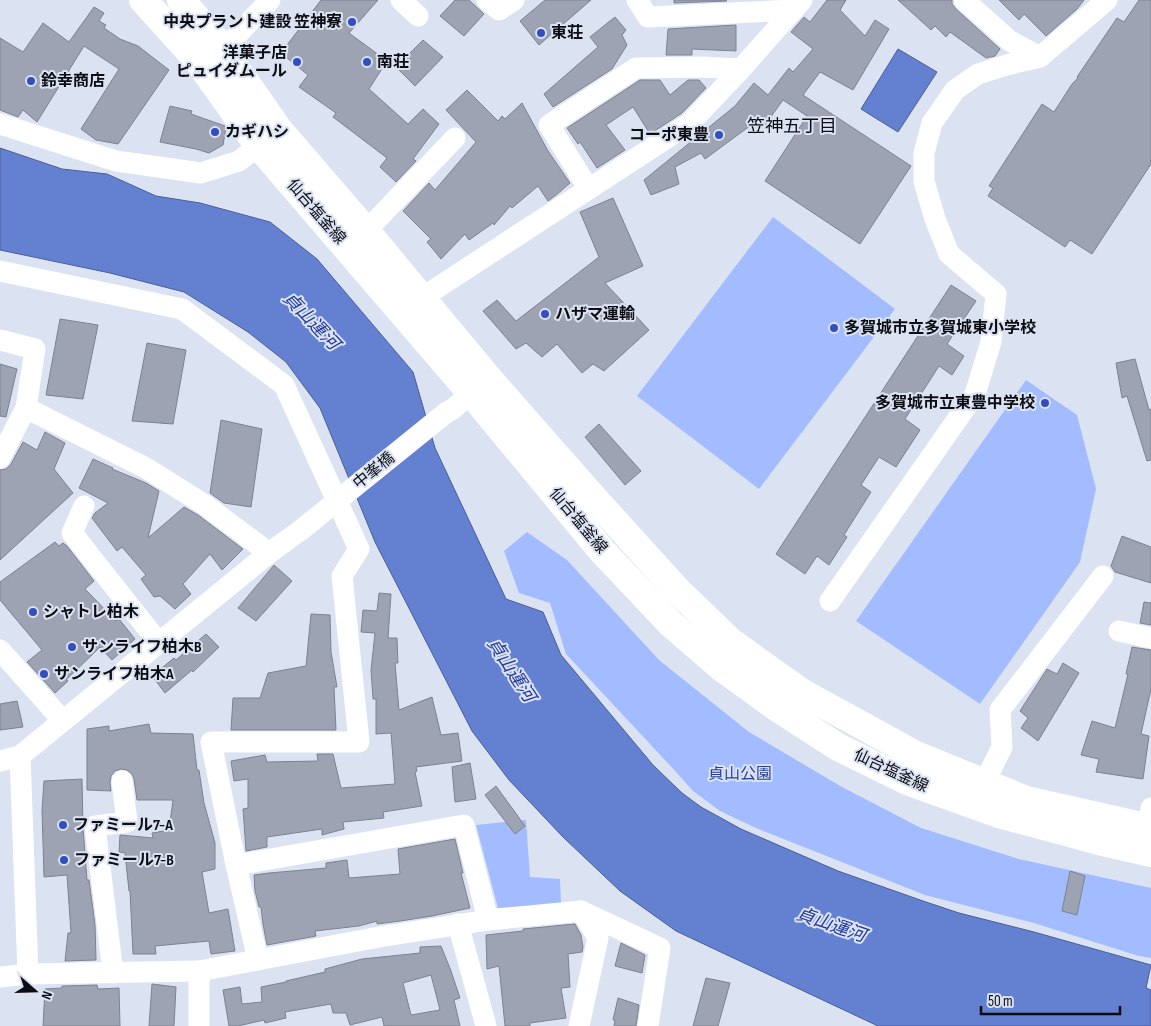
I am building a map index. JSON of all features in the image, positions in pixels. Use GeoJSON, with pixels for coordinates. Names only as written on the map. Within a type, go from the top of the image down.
{"type":"FeatureCollection","features":[{"type":"Feature","properties":{"kind":"main road","name":"仙台塩釜線"},"geometry":{"type":"LineString","coordinates":[[143,0],[269,138],[480,386],[590,494],[676,590],[731,642],[802,692],[916,755],[1026,800],[1150,829]]}},
{"type":"Feature","properties":{"kind":"main road","name":"仙台塩釜線"},"geometry":{"type":"LineString","coordinates":[[181,0],[223,50],[269,138],[366,230],[423,297],[480,386],[602,551],[671,624],[722,668],[776,707],[838,747],[907,782],[999,814],[1099,841],[1150,829]]}},
{"type":"Feature","properties":{"kind":"street"},"geometry":{"type":"LineString","coordinates":[[223,50],[270,0]]}},
{"type":"Feature","properties":{"kind":"street"},"geometry":{"type":"LineString","coordinates":[[401,0],[418,16]]}},
{"type":"Feature","properties":{"kind":"street"},"geometry":{"type":"LineString","coordinates":[[487,0],[499,10],[514,0]]}},
{"type":"Feature","properties":{"kind":"street"},"geometry":{"type":"LineString","coordinates":[[637,0],[648,17],[797,5]]}},
{"type":"Feature","properties":{"kind":"street"},"geometry":{"type":"LineString","coordinates":[[830,601],[975,394],[991,342],[996,294],[949,254],[935,219],[924,181],[924,152],[932,123],[955,90],[978,74],[1040,57],[1107,0]]}},
{"type":"Feature","properties":{"kind":"street"},"geometry":{"type":"LineString","coordinates":[[976,3],[1010,41],[1040,57]]}},
{"type":"Feature","properties":{"kind":"street"},"geometry":{"type":"LineString","coordinates":[[423,297],[690,123],[741,69],[797,5]]}},
{"type":"Feature","properties":{"kind":"street"},"geometry":{"type":"LineString","coordinates":[[588,188],[549,125],[636,68],[702,67],[741,69]]}},
{"type":"Feature","properties":{"kind":"street"},"geometry":{"type":"LineString","coordinates":[[0,124],[116,160],[201,173],[240,161],[269,138]]}},
{"type":"Feature","properties":{"kind":"street"},"geometry":{"type":"LineString","coordinates":[[366,230],[455,138]]}},
{"type":"Feature","properties":{"kind":"street"},"geometry":{"type":"LineString","coordinates":[[0,271],[182,309],[284,385],[359,549],[342,576],[359,742],[211,742],[258,960]]}},
{"type":"Feature","properties":{"kind":"street"},"geometry":{"type":"LineString","coordinates":[[0,340],[35,350],[26,408],[0,458]]}},
{"type":"Feature","properties":{"kind":"street","name":"中峯橋"},"geometry":{"type":"LineString","coordinates":[[10,758],[63,721],[269,553],[301,530],[480,386]]}},
{"type":"Feature","properties":{"kind":"street"},"geometry":{"type":"LineString","coordinates":[[26,408],[146,468],[205,505],[269,553]]}},
{"type":"Feature","properties":{"kind":"street"},"geometry":{"type":"LineString","coordinates":[[84,506],[72,533],[159,643]]}},
{"type":"Feature","properties":{"kind":"street"},"geometry":{"type":"LineString","coordinates":[[984,783],[1002,747],[1000,710],[1103,576]]}},
{"type":"Feature","properties":{"kind":"street"},"geometry":{"type":"LineString","coordinates":[[1119,631],[1151,638]]}},
{"type":"Feature","properties":{"kind":"street"},"geometry":{"type":"LineString","coordinates":[[0,650],[63,721]]}},
{"type":"Feature","properties":{"kind":"street"},"geometry":{"type":"LineString","coordinates":[[10,758],[28,974]]}},
{"type":"Feature","properties":{"kind":"street"},"geometry":{"type":"LineString","coordinates":[[113,973],[95,826],[127,822],[122,781]]}},
{"type":"Feature","properties":{"kind":"street"},"geometry":{"type":"LineString","coordinates":[[236,865],[464,825],[488,920]]}},
{"type":"Feature","properties":{"kind":"street"},"geometry":{"type":"LineString","coordinates":[[0,977],[28,974],[199,972],[379,937],[458,924],[581,911],[660,948],[648,1026]]}},
{"type":"Feature","properties":{"kind":"street"},"geometry":{"type":"LineString","coordinates":[[579,1026],[598,938],[581,911]]}},
{"type":"Feature","properties":{"kind":"street"},"geometry":{"type":"LineString","coordinates":[[458,924],[486,1026]]}},
{"type":"Feature","properties":{"kind":"street"},"geometry":{"type":"LineString","coordinates":[[199,972],[199,1026]]}},
{"type":"Feature","properties":{"kind":"green space"},"geometry":{"type":"Polygon","coordinates":[[[773,217],[895,309],[759,489],[637,396],[773,217]]]}},
{"type":"Feature","properties":{"kind":"green space"},"geometry":{"type":"Polygon","coordinates":[[[1026,380],[1077,415],[1096,489],[1080,562],[980,704],[856,621],[1026,380]]]}},
{"type":"Feature","properties":{"kind":"green space","name":"貞山公園"},"geometry":{"type":"Polygon","coordinates":[[[527,532],[567,560],[659,660],[749,732],[842,787],[921,828],[1019,859],[1151,888],[1151,958],[1139,956],[1034,923],[925,895],[756,828],[720,811],[693,791],[566,654],[550,603],[519,593],[504,551],[527,532]]]}},
{"type":"Feature","properties":{"kind":"green space"},"geometry":{"type":"Polygon","coordinates":[[[526,820],[530,877],[560,879],[561,904],[498,908],[476,825],[526,820]]]}},
{"type":"Feature","properties":{"kind":"water"},"geometry":{"type":"Polygon","coordinates":[[[898,49],[937,72],[898,132],[861,109],[898,49]]]}},
{"type":"Feature","properties":{"kind":"water","name":"貞山運河"},"geometry":{"type":"Polygon","coordinates":[[[0,148],[62,169],[107,174],[156,196],[200,203],[270,222],[317,259],[413,372],[435,448],[506,599],[543,612],[561,655],[653,765],[682,793],[701,807],[741,829],[838,871],[959,913],[1151,965],[1146,988],[1151,990],[1151,1026],[878,1026],[676,931],[620,891],[563,837],[509,780],[472,731],[375,542],[320,408],[286,362],[248,332],[184,292],[110,273],[0,250],[0,148]]]}},
{"type":"Feature","properties":{"kind":"building"},"geometry":{"type":"Polygon","coordinates":[[[321,0],[378,0],[349,33],[387,61],[369,89],[408,124],[423,109],[439,124],[413,159],[416,161],[396,182],[380,167],[387,158],[333,117],[336,113],[299,87],[308,75],[281,53],[321,0]]]}},
{"type":"Feature","properties":{"kind":"building"},"geometry":{"type":"Polygon","coordinates":[[[455,0],[469,0],[484,14],[464,36],[440,16],[455,0]]]}},
{"type":"Feature","properties":{"kind":"building","name":"東荘"},"geometry":{"type":"Polygon","coordinates":[[[545,0],[591,0],[539,45],[520,21],[545,0]]]}},
{"type":"Feature","properties":{"kind":"building"},"geometry":{"type":"Polygon","coordinates":[[[674,0],[726,0],[727,1],[674,3],[674,0]]]}},
{"type":"Feature","properties":{"kind":"building"},"geometry":{"type":"Polygon","coordinates":[[[827,0],[846,0],[840,10],[865,36],[875,20],[889,29],[853,90],[820,72],[803,95],[911,166],[860,244],[765,181],[807,116],[783,100],[765,125],[758,120],[705,159],[701,153],[675,167],[679,184],[651,195],[644,180],[735,106],[754,83],[768,95],[789,68],[793,72],[813,49],[791,32],[804,17],[810,22],[827,0]]]}},
{"type":"Feature","properties":{"kind":"building"},"geometry":{"type":"Polygon","coordinates":[[[898,0],[952,0],[952,4],[956,9],[1000,49],[995,56],[986,58],[950,32],[946,37],[935,26],[931,30],[898,0]]]}},
{"type":"Feature","properties":{"kind":"building"},"geometry":{"type":"Polygon","coordinates":[[[999,0],[1084,0],[1077,9],[1046,36],[1024,14],[1019,20],[999,0]]]}},
{"type":"Feature","properties":{"kind":"building"},"geometry":{"type":"Polygon","coordinates":[[[1139,0],[1151,0],[1151,164],[1092,254],[1070,240],[1065,247],[988,196],[993,188],[989,186],[1042,104],[1054,112],[1117,18],[1124,22],[1139,0]]]}},
{"type":"Feature","properties":{"kind":"building"},"geometry":{"type":"Polygon","coordinates":[[[94,7],[104,13],[99,21],[106,25],[104,28],[120,39],[138,46],[169,70],[118,144],[96,140],[81,129],[119,69],[84,46],[37,122],[23,110],[18,117],[0,110],[0,38],[23,52],[43,23],[69,42],[94,7]]]}},
{"type":"Feature","properties":{"kind":"building"},"geometry":{"type":"Polygon","coordinates":[[[615,17],[626,30],[622,35],[627,45],[612,69],[553,107],[544,94],[598,47],[590,37],[615,17]]]}},
{"type":"Feature","properties":{"kind":"building"},"geometry":{"type":"Polygon","coordinates":[[[736,25],[736,51],[692,49],[692,55],[666,55],[668,29],[736,25]]]}},
{"type":"Feature","properties":{"kind":"building"},"geometry":{"type":"Polygon","coordinates":[[[423,40],[443,57],[415,86],[396,67],[423,40]]]}},
{"type":"Feature","properties":{"kind":"building"},"geometry":{"type":"Polygon","coordinates":[[[640,80],[660,80],[670,95],[688,80],[699,80],[706,88],[682,113],[650,134],[633,107],[606,125],[625,150],[597,168],[580,142],[578,144],[567,128],[640,80]]]}},
{"type":"Feature","properties":{"kind":"building"},"geometry":{"type":"Polygon","coordinates":[[[467,90],[498,121],[502,116],[505,119],[522,103],[548,151],[570,183],[548,201],[538,186],[512,208],[510,206],[494,225],[493,223],[469,240],[465,234],[441,259],[427,242],[431,239],[403,211],[429,183],[435,190],[476,142],[446,110],[467,90]]]}},
{"type":"Feature","properties":{"kind":"building"},"geometry":{"type":"Polygon","coordinates":[[[170,106],[192,111],[191,114],[225,126],[223,145],[209,153],[160,142],[170,106]]]}},
{"type":"Feature","properties":{"kind":"building"},"geometry":{"type":"Polygon","coordinates":[[[613,198],[643,266],[605,283],[649,330],[604,371],[593,364],[582,373],[557,344],[542,357],[526,343],[516,349],[483,311],[497,300],[516,321],[599,257],[580,212],[613,198]]]}},
{"type":"Feature","properties":{"kind":"building"},"geometry":{"type":"Polygon","coordinates":[[[951,285],[976,301],[947,344],[964,356],[952,375],[939,366],[905,419],[920,430],[896,467],[879,457],[861,485],[871,492],[844,535],[847,537],[829,565],[817,556],[805,574],[776,554],[951,285]]]}},
{"type":"Feature","properties":{"kind":"building"},"geometry":{"type":"Polygon","coordinates":[[[60,319],[98,325],[83,399],[46,395],[60,319]]]}},
{"type":"Feature","properties":{"kind":"building"},"geometry":{"type":"Polygon","coordinates":[[[147,343],[186,350],[173,424],[132,421],[147,343]]]}},
{"type":"Feature","properties":{"kind":"building"},"geometry":{"type":"Polygon","coordinates":[[[1135,359],[1149,410],[1151,409],[1151,460],[1147,461],[1127,396],[1122,398],[1116,363],[1135,359]]]}},
{"type":"Feature","properties":{"kind":"building"},"geometry":{"type":"Polygon","coordinates":[[[0,364],[17,369],[6,417],[0,416],[0,364]]]}},
{"type":"Feature","properties":{"kind":"building"},"geometry":{"type":"Polygon","coordinates":[[[221,420],[262,429],[251,507],[224,503],[210,493],[221,420]]]}},
{"type":"Feature","properties":{"kind":"building"},"geometry":{"type":"Polygon","coordinates":[[[599,424],[641,471],[625,485],[585,437],[599,424]]]}},
{"type":"Feature","properties":{"kind":"building"},"geometry":{"type":"Polygon","coordinates":[[[45,432],[65,443],[54,469],[73,493],[0,560],[0,470],[6,469],[11,464],[23,442],[37,450],[45,432]]]}},
{"type":"Feature","properties":{"kind":"building"},"geometry":{"type":"Polygon","coordinates":[[[93,459],[146,483],[159,491],[148,538],[184,507],[198,515],[243,549],[222,570],[210,554],[183,584],[191,594],[175,609],[160,596],[154,597],[141,579],[146,575],[122,547],[117,551],[92,518],[95,513],[108,503],[79,488],[93,459]]]}},
{"type":"Feature","properties":{"kind":"building"},"geometry":{"type":"Polygon","coordinates":[[[1122,536],[1151,547],[1151,583],[1115,572],[1111,566],[1122,536]]]}},
{"type":"Feature","properties":{"kind":"building"},"geometry":{"type":"Polygon","coordinates":[[[55,542],[59,546],[63,543],[67,546],[94,581],[85,589],[116,621],[119,619],[135,639],[112,660],[100,647],[55,693],[27,662],[42,650],[0,600],[0,582],[55,542]]]}},
{"type":"Feature","properties":{"kind":"building"},"geometry":{"type":"Polygon","coordinates":[[[274,565],[292,581],[256,621],[238,608],[274,565]]]}},
{"type":"Feature","properties":{"kind":"building"},"geometry":{"type":"Polygon","coordinates":[[[379,593],[391,594],[388,638],[397,638],[398,663],[395,663],[399,710],[432,697],[441,735],[458,733],[462,761],[416,767],[417,771],[415,772],[422,806],[383,812],[384,818],[343,822],[344,829],[322,835],[322,829],[267,837],[267,847],[246,851],[243,809],[248,808],[248,779],[234,781],[231,761],[265,755],[267,762],[318,761],[317,754],[333,754],[341,788],[395,784],[391,733],[376,734],[376,699],[373,699],[371,670],[375,633],[361,632],[363,610],[377,611],[379,593]]]}},
{"type":"Feature","properties":{"kind":"building"},"geometry":{"type":"Polygon","coordinates":[[[1144,602],[1151,603],[1151,625],[1140,623],[1144,602]]]}},
{"type":"Feature","properties":{"kind":"building"},"geometry":{"type":"Polygon","coordinates":[[[311,614],[330,615],[331,652],[337,687],[334,687],[336,730],[231,730],[233,698],[260,698],[268,673],[306,666],[311,614]]]}},
{"type":"Feature","properties":{"kind":"building"},"geometry":{"type":"Polygon","coordinates":[[[206,634],[219,647],[193,672],[192,670],[165,693],[152,676],[174,658],[176,660],[206,634]]]}},
{"type":"Feature","properties":{"kind":"building"},"geometry":{"type":"Polygon","coordinates":[[[1132,647],[1151,650],[1151,689],[1141,734],[1149,736],[1143,779],[1096,772],[1099,759],[1081,755],[1092,721],[1115,728],[1128,674],[1126,674],[1132,647]]]}},
{"type":"Feature","properties":{"kind":"building"},"geometry":{"type":"Polygon","coordinates":[[[1063,663],[1079,673],[1038,741],[1021,728],[1028,718],[1020,711],[1047,669],[1057,674],[1063,663]]]}},
{"type":"Feature","properties":{"kind":"building"},"geometry":{"type":"Polygon","coordinates":[[[17,701],[23,727],[0,730],[0,704],[17,701]]]}},
{"type":"Feature","properties":{"kind":"building"},"geometry":{"type":"Polygon","coordinates":[[[149,724],[151,733],[193,734],[197,770],[199,770],[204,803],[215,843],[215,869],[202,872],[209,913],[228,909],[235,951],[211,954],[209,941],[155,946],[156,954],[133,954],[130,891],[125,853],[119,852],[120,835],[153,838],[152,833],[169,830],[173,800],[137,800],[132,774],[127,770],[121,769],[115,771],[111,776],[111,791],[87,790],[87,729],[109,726],[109,731],[149,724]]]}},
{"type":"Feature","properties":{"kind":"building"},"geometry":{"type":"Polygon","coordinates":[[[470,763],[476,799],[455,802],[452,767],[470,763]]]}},
{"type":"Feature","properties":{"kind":"building"},"geometry":{"type":"Polygon","coordinates":[[[82,779],[87,880],[89,880],[95,925],[96,960],[65,961],[68,933],[71,933],[67,875],[44,877],[42,810],[44,781],[82,779]]]}},
{"type":"Feature","properties":{"kind":"building"},"geometry":{"type":"Polygon","coordinates":[[[496,786],[525,826],[515,834],[485,795],[496,786]]]}},
{"type":"Feature","properties":{"kind":"building"},"geometry":{"type":"Polygon","coordinates":[[[455,839],[470,908],[400,921],[377,924],[377,921],[359,926],[315,931],[316,936],[267,945],[261,907],[259,907],[255,891],[254,875],[326,868],[326,863],[347,860],[349,878],[400,874],[398,849],[455,839]]]}},
{"type":"Feature","properties":{"kind":"building"},"geometry":{"type":"Polygon","coordinates":[[[1070,871],[1085,876],[1077,915],[1062,911],[1070,871]]]}},
{"type":"Feature","properties":{"kind":"building"},"geometry":{"type":"Polygon","coordinates":[[[575,924],[581,935],[583,947],[582,952],[568,954],[570,987],[561,988],[566,1018],[530,1023],[530,1026],[505,1026],[499,966],[487,969],[486,935],[575,924]]]}},
{"type":"Feature","properties":{"kind":"building"},"geometry":{"type":"Polygon","coordinates":[[[621,943],[645,955],[642,973],[615,966],[621,943]]]}},
{"type":"Feature","properties":{"kind":"building"},"geometry":{"type":"Polygon","coordinates":[[[441,946],[460,998],[454,1000],[460,1026],[384,1026],[382,1017],[350,1025],[346,1013],[333,1013],[331,1004],[285,1012],[286,1018],[265,1023],[264,1020],[238,1026],[229,1026],[223,990],[240,987],[242,1004],[262,1002],[261,987],[325,972],[325,969],[362,959],[420,953],[420,947],[441,946]],[[431,975],[403,983],[411,1015],[440,1010],[431,975]]]}},
{"type":"Feature","properties":{"kind":"building"},"geometry":{"type":"Polygon","coordinates":[[[706,978],[730,983],[718,1026],[693,1026],[706,978]]]}},
{"type":"Feature","properties":{"kind":"building"},"geometry":{"type":"Polygon","coordinates":[[[152,984],[176,987],[174,1026],[149,1026],[152,984]]]}},
{"type":"Feature","properties":{"kind":"building"},"geometry":{"type":"Polygon","coordinates":[[[97,985],[98,989],[119,988],[120,1026],[43,1026],[45,989],[62,988],[62,986],[97,985]]]}},
{"type":"Feature","properties":{"kind":"building"},"geometry":{"type":"Polygon","coordinates":[[[618,998],[639,1005],[636,1026],[614,1026],[615,1020],[613,1020],[618,998]]]}},
{"type":"Feature","properties":{"kind":"place","name":"中央プラント建設 笠神寮"},"geometry":{"type":"Point","coordinates":[352,22]}},
{"type":"Feature","properties":{"kind":"place","name":"東荘"},"geometry":{"type":"Point","coordinates":[541,33]}},
{"type":"Feature","properties":{"kind":"place","name":"洋菓子店 ピュイダムール"},"geometry":{"type":"Point","coordinates":[297,62]}},
{"type":"Feature","properties":{"kind":"place","name":"南荘"},"geometry":{"type":"Point","coordinates":[367,62]}},
{"type":"Feature","properties":{"kind":"place","name":"鈴幸商店"},"geometry":{"type":"Point","coordinates":[31,81]}},
{"type":"Feature","properties":{"kind":"place","name":"カギハシ"},"geometry":{"type":"Point","coordinates":[215,132]}},
{"type":"Feature","properties":{"kind":"place","name":"コーポ東豊"},"geometry":{"type":"Point","coordinates":[719,135]}},
{"type":"Feature","properties":{"kind":"place","name":"ハザマ運輸"},"geometry":{"type":"Point","coordinates":[545,314]}},
{"type":"Feature","properties":{"kind":"place","name":"多賀城市立多賀城東小学校"},"geometry":{"type":"Point","coordinates":[834,328]}},
{"type":"Feature","properties":{"kind":"place","name":"多賀城市立東豊中学校"},"geometry":{"type":"Point","coordinates":[1045,403]}},
{"type":"Feature","properties":{"kind":"place","name":"シャトレ柏木"},"geometry":{"type":"Point","coordinates":[33,612]}},
{"type":"Feature","properties":{"kind":"place","name":"サンライフ柏木B"},"geometry":{"type":"Point","coordinates":[72,647]}},
{"type":"Feature","properties":{"kind":"place","name":"サンライフ柏木A"},"geometry":{"type":"Point","coordinates":[44,674]}},
{"type":"Feature","properties":{"kind":"place","name":"ファミール7-A"},"geometry":{"type":"Point","coordinates":[63,825]}},
{"type":"Feature","properties":{"kind":"place","name":"ファミール7-B"},"geometry":{"type":"Point","coordinates":[64,860]}},
{"type":"Feature","properties":{"kind":"district","name":"笠神五丁目"},"geometry":{"type":"Point","coordinates":[792,126]}}]}
